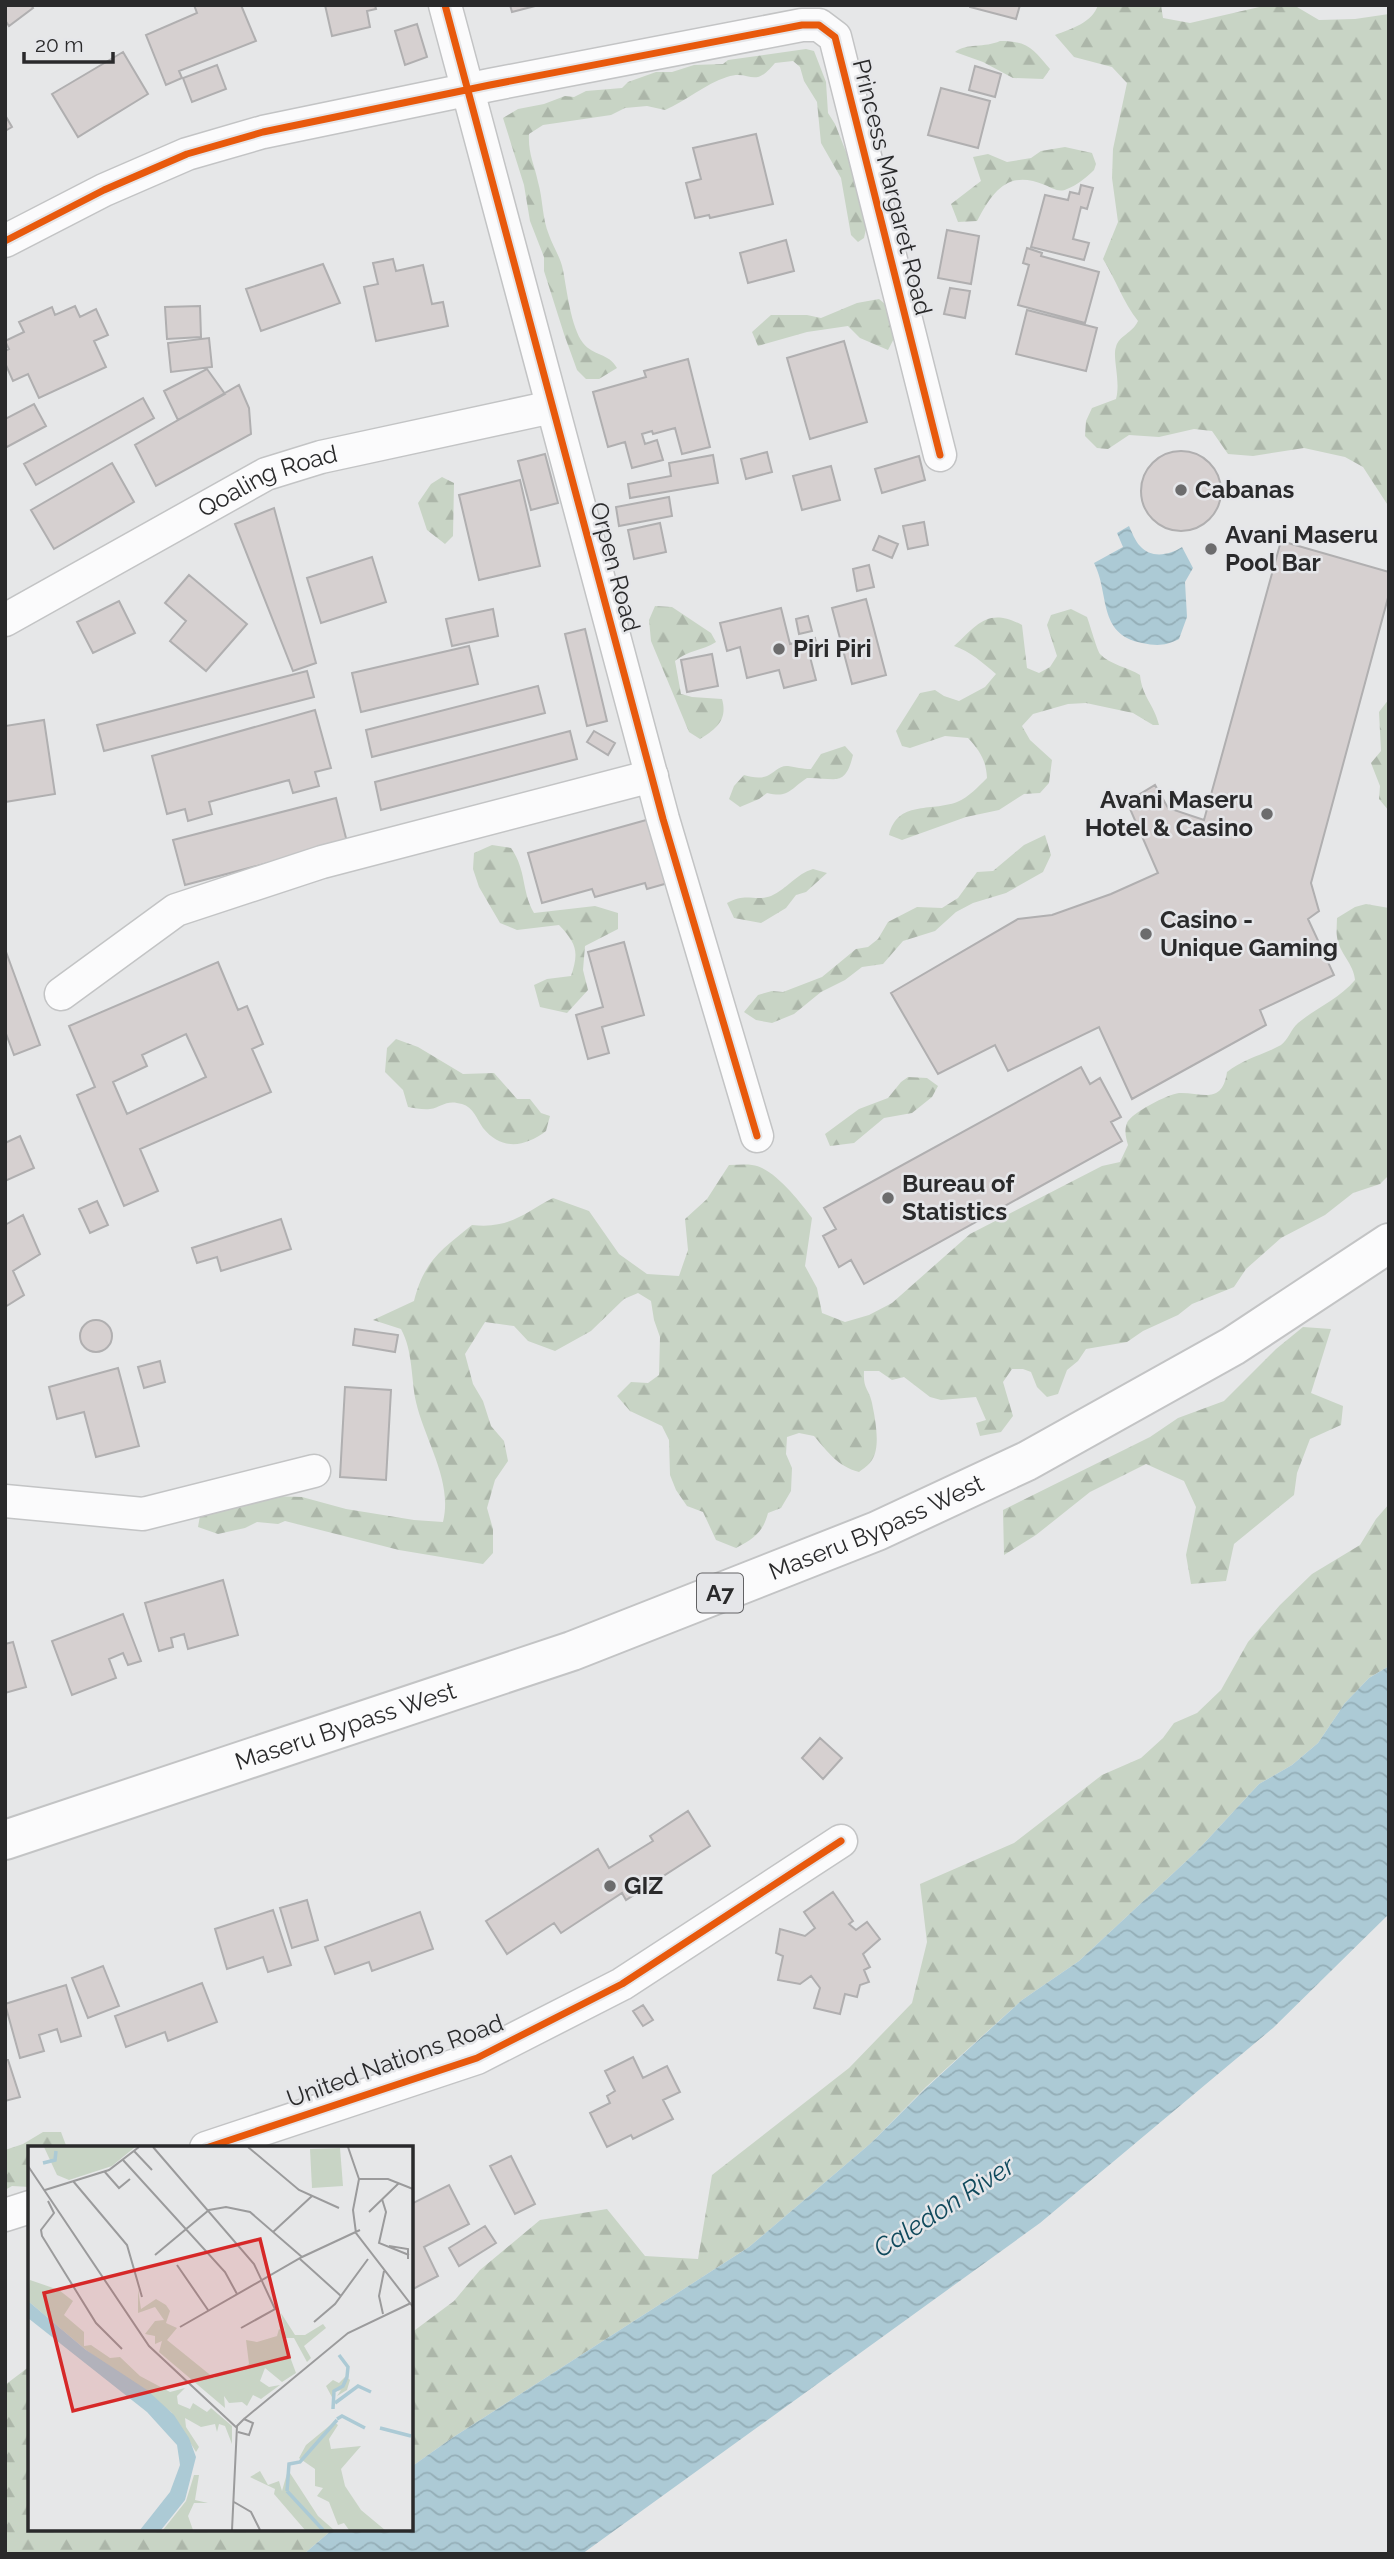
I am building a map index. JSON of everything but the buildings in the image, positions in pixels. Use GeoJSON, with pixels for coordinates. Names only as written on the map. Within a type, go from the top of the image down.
{"type":"FeatureCollection","features":[{"type":"Feature","properties":{"kind":"main road","name":"Maseru Bypass West"},"geometry":{"type":"LineString","coordinates":[[5,1840],[572,1651],[877,1531],[1027,1461],[1220,1353],[1389,1243]]}},
{"type":"Feature","properties":{"kind":"street","name":"Orpen Road"},"geometry":{"type":"LineString","coordinates":[[445,5],[652,776],[757,1136]]}},
{"type":"Feature","properties":{"kind":"street","name":"Princess Margaret Road"},"geometry":{"type":"LineString","coordinates":[[5,241],[104,190],[187,154],[263,132],[469,89],[802,25],[819,25],[835,37],[940,455]]}},
{"type":"Feature","properties":{"kind":"street","name":"Qoaling Road"},"geometry":{"type":"LineString","coordinates":[[5,620],[266,474],[321,457],[552,407]]}},
{"type":"Feature","properties":{"kind":"street"},"geometry":{"type":"LineString","coordinates":[[61,994],[176,911],[321,862],[652,776]]}},
{"type":"Feature","properties":{"kind":"street"},"geometry":{"type":"LineString","coordinates":[[5,1501],[143,1514],[314,1471]]}},
{"type":"Feature","properties":{"kind":"street","name":"United Nations Road"},"geometry":{"type":"LineString","coordinates":[[212,2146],[477,2057],[622,1984],[841,1841]]}},
{"type":"Feature","properties":{"kind":"street"},"geometry":{"type":"LineString","coordinates":[[5,2215],[28,2208]]}},
{"type":"Feature","properties":{"kind":"green space"},"geometry":{"type":"Polygon","coordinates":[[[1098,5],[1161,5],[1163,18],[1190,23],[1268,5],[1297,7],[1319,20],[1389,14],[1389,507],[1363,467],[1345,457],[1304,448],[1253,456],[1228,454],[1212,431],[1194,429],[1159,437],[1129,435],[1108,449],[1097,448],[1085,436],[1086,421],[1092,408],[1116,399],[1116,347],[1138,321],[1103,259],[1118,222],[1112,178],[1113,149],[1127,83],[1112,67],[1074,57],[1055,35],[1086,21],[1098,5]]]}},
{"type":"Feature","properties":{"kind":"green space"},"geometry":{"type":"Polygon","coordinates":[[[1000,41],[1018,43],[1034,51],[1050,69],[1043,79],[1013,78],[983,62],[955,52],[965,47],[1000,41]]]}},
{"type":"Feature","properties":{"kind":"green space"},"geometry":{"type":"Polygon","coordinates":[[[806,49],[814,51],[826,82],[828,113],[854,172],[868,220],[864,238],[858,242],[851,235],[841,178],[821,143],[817,102],[804,81],[800,67],[793,61],[775,63],[768,71],[756,77],[735,75],[719,80],[665,110],[647,106],[625,108],[611,115],[543,125],[529,134],[530,153],[540,188],[545,222],[562,266],[575,328],[587,347],[610,360],[617,368],[599,379],[586,379],[577,370],[564,334],[544,271],[544,257],[530,221],[524,185],[503,118],[518,109],[544,104],[565,96],[574,97],[586,91],[622,88],[628,82],[656,72],[672,72],[694,65],[723,64],[728,60],[806,49]]]}},
{"type":"Feature","properties":{"kind":"green space"},"geometry":{"type":"Polygon","coordinates":[[[1065,147],[1092,153],[1096,164],[1094,170],[1081,181],[1070,188],[1056,190],[1032,181],[1011,181],[989,200],[977,221],[958,222],[951,204],[981,181],[973,157],[988,154],[1007,162],[1031,158],[1041,151],[1065,147]]]}},
{"type":"Feature","properties":{"kind":"green space"},"geometry":{"type":"Polygon","coordinates":[[[879,299],[891,309],[900,327],[888,350],[860,338],[848,326],[807,332],[758,346],[752,332],[771,315],[807,315],[821,318],[857,303],[879,299]]]}},
{"type":"Feature","properties":{"kind":"green space"},"geometry":{"type":"Polygon","coordinates":[[[442,477],[454,483],[453,536],[445,544],[427,530],[418,503],[431,484],[442,477]]]}},
{"type":"Feature","properties":{"kind":"green space"},"geometry":{"type":"Polygon","coordinates":[[[655,606],[672,607],[711,633],[716,642],[675,661],[681,694],[722,699],[722,718],[700,739],[689,732],[651,641],[649,620],[655,606]]]}},
{"type":"Feature","properties":{"kind":"green space"},"geometry":{"type":"Polygon","coordinates":[[[1071,609],[1087,617],[1100,654],[1140,675],[1143,689],[1159,725],[1153,725],[1133,713],[1086,703],[1068,704],[1033,714],[1022,726],[1030,740],[1052,760],[1049,783],[1040,793],[1024,794],[999,810],[966,817],[902,840],[889,835],[900,816],[916,809],[957,802],[987,778],[982,756],[968,738],[945,736],[910,748],[902,746],[896,731],[920,693],[935,690],[959,701],[985,687],[996,674],[971,654],[954,646],[984,621],[992,618],[1010,620],[1022,625],[1027,668],[1039,673],[1050,667],[1057,656],[1047,625],[1051,615],[1071,609]]]}},
{"type":"Feature","properties":{"kind":"green space"},"geometry":{"type":"Polygon","coordinates":[[[1389,699],[1389,811],[1379,799],[1380,786],[1371,763],[1381,751],[1379,712],[1389,699]]]}},
{"type":"Feature","properties":{"kind":"green space"},"geometry":{"type":"Polygon","coordinates":[[[845,746],[853,755],[850,766],[842,777],[807,778],[785,794],[767,793],[740,807],[729,799],[734,786],[744,775],[764,777],[785,766],[811,769],[821,754],[845,746]]]}},
{"type":"Feature","properties":{"kind":"green space"},"geometry":{"type":"Polygon","coordinates":[[[1045,835],[1051,855],[1043,872],[1006,893],[973,903],[956,912],[935,931],[903,941],[883,964],[862,967],[845,980],[821,992],[794,1014],[772,1023],[756,1020],[744,1012],[758,995],[772,991],[783,992],[822,977],[856,949],[868,947],[878,939],[888,922],[917,907],[942,908],[958,898],[977,872],[993,871],[1024,845],[1045,835]]]}},
{"type":"Feature","properties":{"kind":"green space"},"geometry":{"type":"Polygon","coordinates":[[[492,845],[511,848],[516,856],[534,913],[595,906],[618,913],[618,929],[585,946],[583,970],[588,990],[567,1013],[540,1007],[534,985],[547,979],[571,976],[575,961],[573,943],[559,925],[517,930],[500,923],[479,887],[473,869],[474,853],[492,845]]]}},
{"type":"Feature","properties":{"kind":"green space"},"geometry":{"type":"Polygon","coordinates":[[[813,869],[827,873],[806,892],[796,895],[786,908],[761,923],[734,918],[727,903],[740,898],[771,896],[813,869]]]}},
{"type":"Feature","properties":{"kind":"green space"},"geometry":{"type":"Polygon","coordinates":[[[1366,904],[1389,908],[1389,1175],[1380,1184],[1353,1193],[1325,1215],[1281,1238],[1246,1269],[1234,1287],[1192,1304],[1178,1315],[1143,1331],[1127,1342],[1086,1349],[1078,1361],[1067,1370],[1058,1394],[1047,1397],[1037,1387],[1031,1372],[1012,1369],[1003,1382],[1013,1416],[1001,1432],[980,1436],[976,1423],[986,1420],[976,1397],[941,1400],[930,1397],[904,1377],[892,1380],[879,1371],[864,1371],[864,1382],[872,1403],[876,1432],[875,1454],[871,1462],[859,1472],[839,1462],[814,1436],[799,1433],[787,1437],[786,1454],[792,1468],[791,1491],[781,1508],[768,1513],[757,1534],[736,1548],[716,1540],[703,1512],[687,1506],[676,1490],[670,1475],[669,1440],[662,1426],[630,1411],[617,1396],[631,1382],[648,1383],[659,1375],[660,1337],[651,1301],[638,1293],[624,1299],[591,1331],[555,1351],[528,1341],[514,1326],[485,1322],[465,1354],[473,1384],[483,1401],[491,1426],[504,1441],[508,1461],[495,1480],[487,1508],[493,1529],[493,1553],[483,1564],[399,1550],[285,1521],[278,1524],[257,1522],[245,1528],[218,1534],[198,1527],[201,1510],[270,1496],[302,1497],[346,1509],[443,1522],[445,1507],[441,1476],[416,1402],[405,1337],[401,1329],[373,1320],[414,1301],[423,1276],[435,1257],[472,1225],[485,1226],[506,1222],[553,1198],[589,1211],[619,1254],[647,1274],[679,1276],[688,1250],[685,1219],[707,1199],[729,1165],[752,1165],[777,1178],[812,1218],[805,1266],[817,1288],[822,1313],[845,1322],[869,1315],[892,1303],[970,1234],[1102,1166],[1120,1162],[1128,1145],[1125,1132],[1127,1123],[1142,1109],[1179,1093],[1215,1093],[1224,1083],[1227,1072],[1281,1045],[1298,1023],[1342,993],[1355,980],[1338,943],[1337,918],[1366,904]]]}},
{"type":"Feature","properties":{"kind":"green space"},"geometry":{"type":"Polygon","coordinates":[[[396,1039],[418,1047],[463,1074],[494,1073],[517,1099],[530,1099],[541,1113],[550,1116],[546,1131],[530,1141],[506,1143],[490,1135],[472,1111],[462,1104],[448,1103],[427,1109],[408,1107],[403,1090],[385,1072],[387,1048],[396,1039]]]}},
{"type":"Feature","properties":{"kind":"green space"},"geometry":{"type":"Polygon","coordinates":[[[908,1077],[927,1078],[938,1086],[932,1097],[912,1113],[884,1118],[854,1143],[830,1146],[825,1134],[859,1109],[888,1098],[908,1077]]]}},
{"type":"Feature","properties":{"kind":"green space"},"geometry":{"type":"Polygon","coordinates":[[[1303,1327],[1331,1329],[1311,1393],[1343,1406],[1341,1425],[1310,1439],[1297,1473],[1294,1495],[1234,1544],[1226,1581],[1191,1584],[1186,1555],[1196,1507],[1184,1481],[1146,1464],[1090,1492],[1036,1535],[1004,1555],[1003,1510],[1150,1437],[1178,1418],[1224,1401],[1276,1349],[1303,1327]]]}},
{"type":"Feature","properties":{"kind":"green space"},"geometry":{"type":"Polygon","coordinates":[[[1389,1504],[1389,1666],[1369,1678],[1345,1703],[1318,1743],[1292,1765],[1259,1784],[1196,1852],[1079,1961],[1022,2000],[926,2087],[871,2143],[749,2247],[413,2466],[413,2332],[454,2301],[480,2270],[540,2220],[607,2209],[645,2256],[698,2259],[712,2175],[849,2068],[912,2003],[927,1942],[920,1884],[1014,1843],[1102,1775],[1141,1758],[1163,1738],[1174,1723],[1197,1713],[1221,1690],[1248,1642],[1280,1605],[1312,1574],[1360,1545],[1389,1504]]]}},
{"type":"Feature","properties":{"kind":"green space"},"geometry":{"type":"Polygon","coordinates":[[[43,2132],[61,2132],[66,2146],[28,2146],[28,2187],[12,2186],[5,2190],[5,2150],[23,2144],[43,2132]]]}},
{"type":"Feature","properties":{"kind":"green space"},"geometry":{"type":"Polygon","coordinates":[[[28,2368],[28,2531],[331,2531],[304,2554],[5,2554],[5,2385],[28,2368]]]}},
{"type":"Feature","properties":{"kind":"water"},"geometry":{"type":"Polygon","coordinates":[[[1129,526],[1144,550],[1161,554],[1182,547],[1193,568],[1185,582],[1187,617],[1179,639],[1169,643],[1152,645],[1128,638],[1111,622],[1107,611],[1094,563],[1123,547],[1117,533],[1129,526]]]}},
{"type":"Feature","properties":{"kind":"water","name":"Caledon River"},"geometry":{"type":"Polygon","coordinates":[[[1389,1666],[1389,1914],[1273,2028],[1040,2223],[582,2554],[304,2554],[331,2531],[413,2531],[413,2466],[749,2247],[871,2143],[926,2088],[1022,2000],[1079,1961],[1196,1852],[1259,1784],[1292,1765],[1318,1743],[1345,1703],[1369,1678],[1389,1666]]]}},
{"type":"Feature","properties":{"kind":"cycle path"},"geometry":{"type":"LineString","coordinates":[[445,5],[663,819],[757,1136]]}},
{"type":"Feature","properties":{"kind":"cycle path"},"geometry":{"type":"LineString","coordinates":[[5,241],[104,190],[187,154],[263,132],[490,85],[802,25],[819,25],[835,37],[940,455]]}},
{"type":"Feature","properties":{"kind":"cycle path"},"geometry":{"type":"LineString","coordinates":[[212,2146],[477,2058],[622,1984],[841,1841]]}},
{"type":"Feature","properties":{"kind":"place","name":"Cabanas"},"geometry":{"type":"Point","coordinates":[1181,490]}},
{"type":"Feature","properties":{"kind":"place","name":"Avani Maseru Pool Bar"},"geometry":{"type":"Point","coordinates":[1211,549]}},
{"type":"Feature","properties":{"kind":"place","name":"Piri Piri"},"geometry":{"type":"Point","coordinates":[779,649]}},
{"type":"Feature","properties":{"kind":"place","name":"Avani Maseru Hotel & Casino"},"geometry":{"type":"Point","coordinates":[1267,814]}},
{"type":"Feature","properties":{"kind":"place","name":"Casino - Unique Gaming"},"geometry":{"type":"Point","coordinates":[1146,934]}},
{"type":"Feature","properties":{"kind":"place","name":"Bureau of Statistics"},"geometry":{"type":"Point","coordinates":[888,1198]}},
{"type":"Feature","properties":{"kind":"place","name":"GIZ"},"geometry":{"type":"Point","coordinates":[610,1886]}}]}
